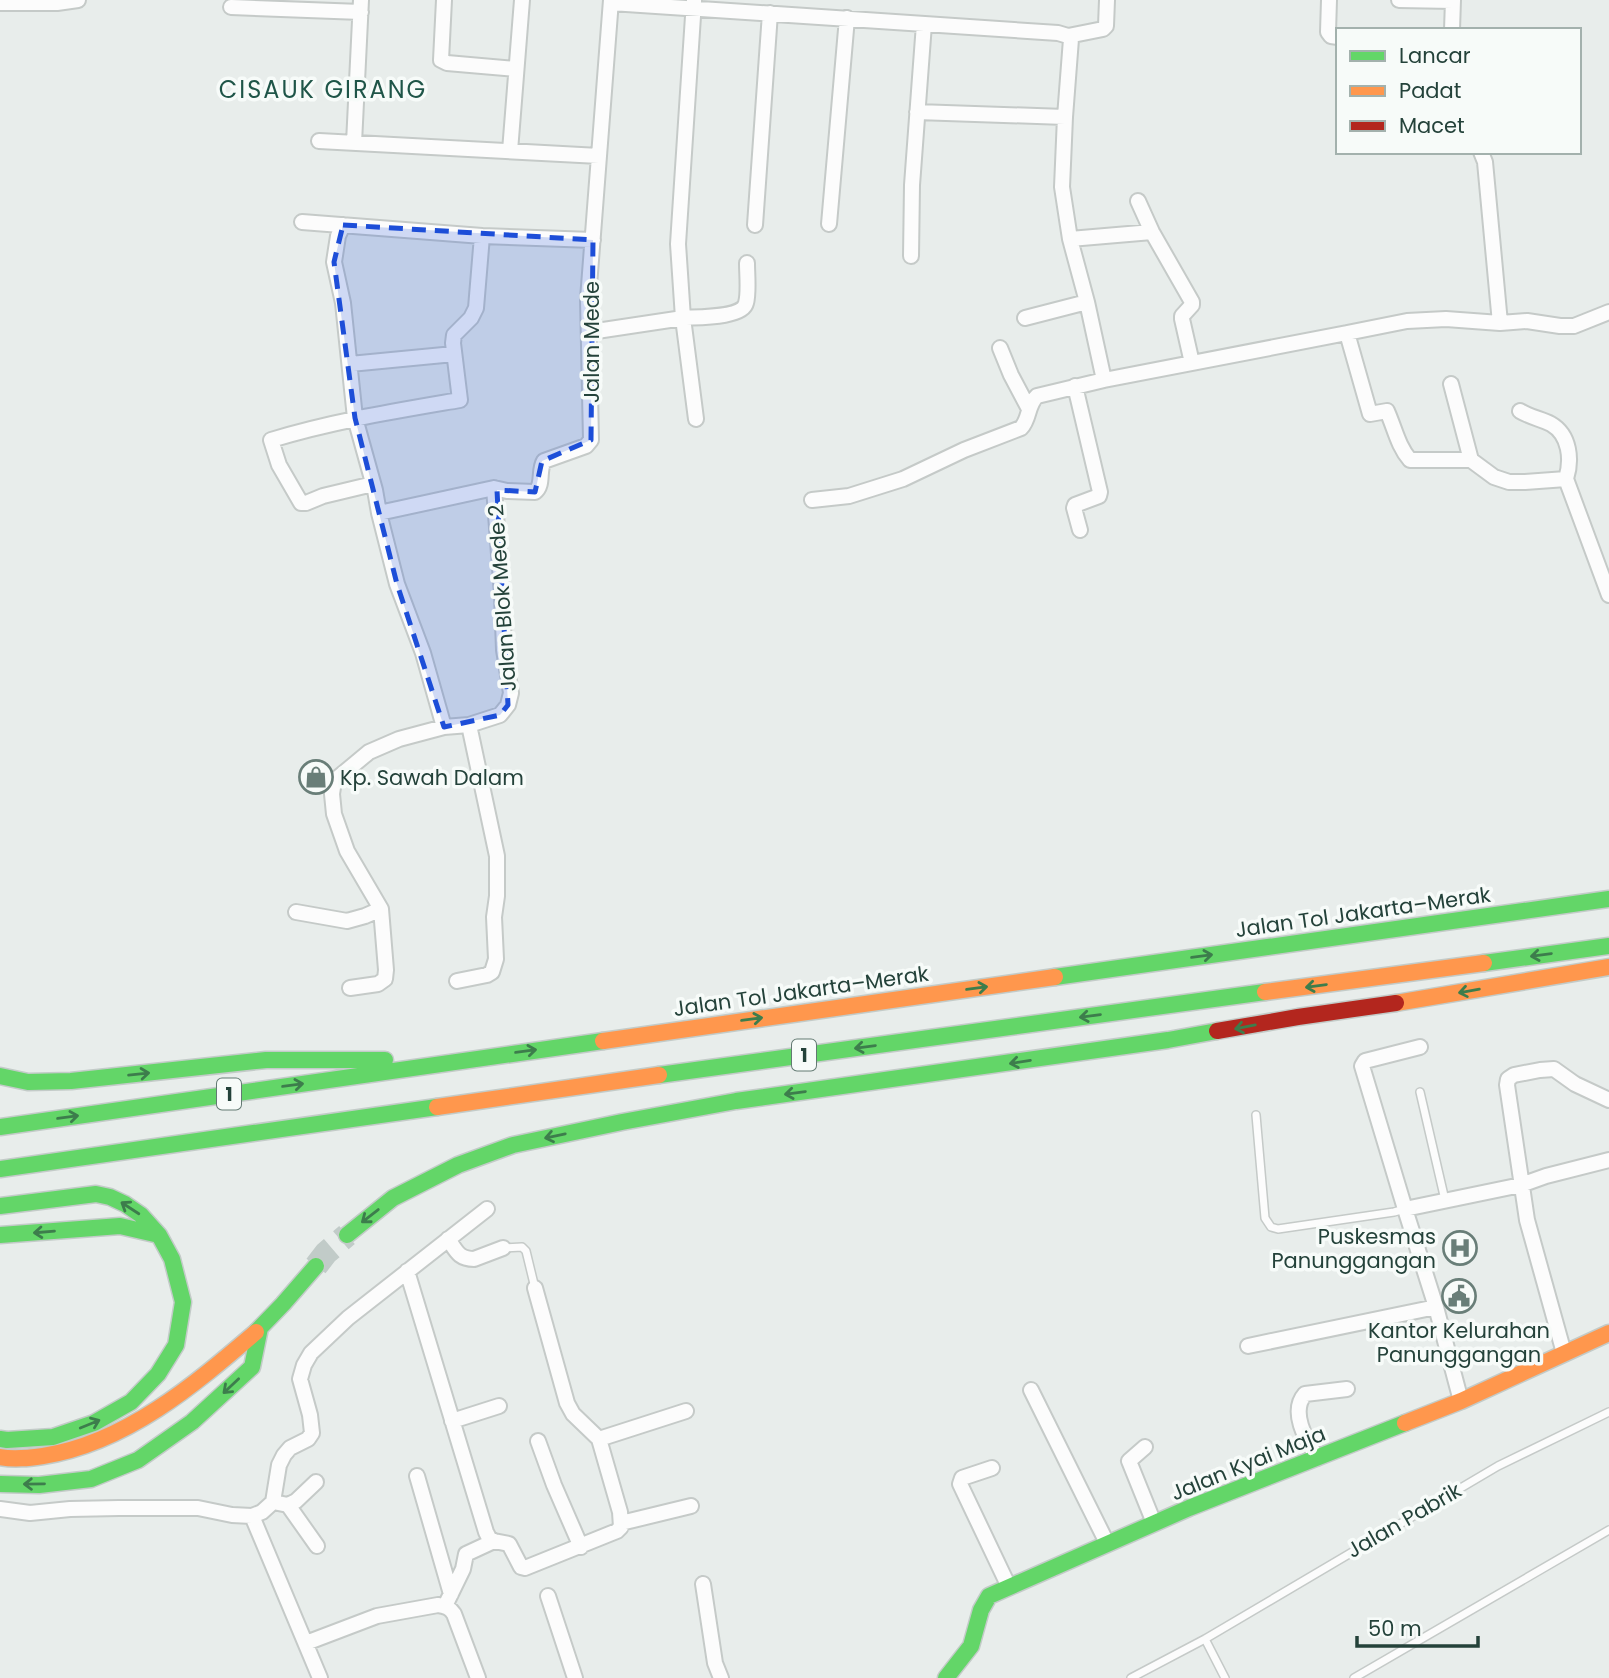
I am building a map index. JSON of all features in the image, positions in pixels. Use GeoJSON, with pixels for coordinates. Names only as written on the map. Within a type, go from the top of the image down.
{"type":"FeatureCollection","features":[{"type":"Feature","properties":{"kind":"main road","name":"Jalan Tol Jakarta–Merak"},"geometry":{"type":"LineString","coordinates":[[0,1127],[1609,899]]}},
{"type":"Feature","properties":{"kind":"main road","name":"1"},"geometry":{"type":"LineString","coordinates":[[0,1169],[801,1055],[1609,946]]}},
{"type":"Feature","properties":{"kind":"main road"},"geometry":{"type":"LineString","coordinates":[[347,1235],[393,1198],[458,1165],[527,1142],[736,1101],[1155,1042],[1609,967]]}},
{"type":"Feature","properties":{"kind":"main road"},"geometry":{"type":"LineString","coordinates":[[0,1076],[28,1082],[49,1082],[266,1060],[459,1061]]}},
{"type":"Feature","properties":{"kind":"main road"},"geometry":{"type":"LineString","coordinates":[[0,1206],[83,1195],[110,1197],[125,1203],[141,1215],[159,1235],[173,1259],[183,1301],[176,1345],[158,1374],[131,1402],[94,1423],[53,1437],[7,1440],[0,1438]]}},
{"type":"Feature","properties":{"kind":"main road"},"geometry":{"type":"LineString","coordinates":[[0,1235],[120,1226],[159,1235]]}},
{"type":"Feature","properties":{"kind":"main road"},"geometry":{"type":"LineString","coordinates":[[0,1457],[9,1459],[57,1455],[98,1441],[142,1420],[182,1392],[260,1328],[316,1266]]}},
{"type":"Feature","properties":{"kind":"main road"},"geometry":{"type":"LineString","coordinates":[[0,1484],[39,1485],[91,1479],[138,1460],[192,1422],[252,1367],[260,1328]]}},
{"type":"Feature","properties":{"kind":"main road","name":"Jalan Kyai Maja"},"geometry":{"type":"LineString","coordinates":[[946,1678],[971,1646],[984,1603],[989,1596],[1154,1523],[1461,1401],[1609,1333]]}},
{"type":"Feature","properties":{"kind":"street"},"geometry":{"type":"LineString","coordinates":[[0,3],[57,3],[78,0]]}},
{"type":"Feature","properties":{"kind":"street"},"geometry":{"type":"LineString","coordinates":[[444,0],[441,60],[447,63],[516,69]]}},
{"type":"Feature","properties":{"kind":"street"},"geometry":{"type":"LineString","coordinates":[[510,151],[522,0]]}},
{"type":"Feature","properties":{"kind":"street"},"geometry":{"type":"LineString","coordinates":[[611,2],[694,4],[770,13],[1058,33],[1068,36],[1103,29],[1106,26],[1107,0]]}},
{"type":"Feature","properties":{"kind":"street"},"geometry":{"type":"LineString","coordinates":[[1329,0],[1328,32],[1336,37]]}},
{"type":"Feature","properties":{"kind":"street"},"geometry":{"type":"LineString","coordinates":[[1399,0],[1453,0],[1452,28]]}},
{"type":"Feature","properties":{"kind":"street","name":"Jalan Mede"},"geometry":{"type":"LineString","coordinates":[[379,513],[494,488],[534,492],[540,485],[544,461],[586,446],[591,440],[589,299],[611,2]]}},
{"type":"Feature","properties":{"kind":"street"},"geometry":{"type":"LineString","coordinates":[[694,4],[678,244],[683,318],[696,419]]}},
{"type":"Feature","properties":{"kind":"street"},"geometry":{"type":"LineString","coordinates":[[231,7],[361,6],[354,143]]}},
{"type":"Feature","properties":{"kind":"street"},"geometry":{"type":"LineString","coordinates":[[755,225],[770,13]]}},
{"type":"Feature","properties":{"kind":"street"},"geometry":{"type":"LineString","coordinates":[[829,224],[847,18]]}},
{"type":"Feature","properties":{"kind":"street"},"geometry":{"type":"LineString","coordinates":[[911,256],[912,185],[924,24]]}},
{"type":"Feature","properties":{"kind":"street"},"geometry":{"type":"LineString","coordinates":[[1068,36],[1071,39],[1062,187],[1070,239],[1104,380]]}},
{"type":"Feature","properties":{"kind":"street"},"geometry":{"type":"LineString","coordinates":[[917,112],[1065,117]]}},
{"type":"Feature","properties":{"kind":"street"},"geometry":{"type":"LineString","coordinates":[[319,141],[599,156]]}},
{"type":"Feature","properties":{"kind":"street"},"geometry":{"type":"LineString","coordinates":[[1482,154],[1485,162],[1500,323]]}},
{"type":"Feature","properties":{"kind":"street"},"geometry":{"type":"LineString","coordinates":[[1138,201],[1152,232],[1192,302],[1192,306],[1182,316],[1192,363]]}},
{"type":"Feature","properties":{"kind":"street"},"geometry":{"type":"LineString","coordinates":[[302,222],[482,236],[593,240]]}},
{"type":"Feature","properties":{"kind":"street"},"geometry":{"type":"LineString","coordinates":[[343,225],[338,236],[334,262],[343,303],[355,418],[397,584],[423,653],[444,727]]}},
{"type":"Feature","properties":{"kind":"street"},"geometry":{"type":"LineString","coordinates":[[1070,239],[1152,232]]}},
{"type":"Feature","properties":{"kind":"street"},"geometry":{"type":"LineString","coordinates":[[373,484],[301,503],[279,465],[271,440],[355,418],[460,400],[454,335],[471,318],[476,308],[482,236]]}},
{"type":"Feature","properties":{"kind":"street"},"geometry":{"type":"LineString","coordinates":[[590,332],[683,318],[732,314],[743,310],[746,304],[747,264]]}},
{"type":"Feature","properties":{"kind":"street"},"geometry":{"type":"LineString","coordinates":[[1026,318],[1087,302]]}},
{"type":"Feature","properties":{"kind":"street"},"geometry":{"type":"LineString","coordinates":[[812,500],[849,496],[903,480],[964,450],[1021,428],[1027,421],[1032,401],[1037,396],[1075,386],[1407,321],[1527,321],[1574,326],[1609,312]]}},
{"type":"Feature","properties":{"kind":"street"},"geometry":{"type":"LineString","coordinates":[[1347,332],[1370,414],[1387,411],[1400,448],[1410,460],[1471,460],[1494,477],[1509,482],[1566,479]]}},
{"type":"Feature","properties":{"kind":"street"},"geometry":{"type":"LineString","coordinates":[[1000,348],[1029,409]]}},
{"type":"Feature","properties":{"kind":"street"},"geometry":{"type":"LineString","coordinates":[[350,364],[454,354]]}},
{"type":"Feature","properties":{"kind":"street"},"geometry":{"type":"LineString","coordinates":[[1451,384],[1471,460]]}},
{"type":"Feature","properties":{"kind":"street"},"geometry":{"type":"LineString","coordinates":[[1075,386],[1100,492],[1099,496],[1074,506],[1080,530]]}},
{"type":"Feature","properties":{"kind":"street"},"geometry":{"type":"LineString","coordinates":[[1520,411],[1553,425],[1563,438],[1570,455],[1566,479],[1609,595]]}},
{"type":"Feature","properties":{"kind":"street","name":"Jalan Blok Mede 2"},"geometry":{"type":"LineString","coordinates":[[381,909],[347,850],[334,814],[334,781],[369,752],[400,739],[444,727],[469,725],[500,715],[508,705],[511,693],[504,650],[494,488]]}},
{"type":"Feature","properties":{"kind":"street"},"geometry":{"type":"LineString","coordinates":[[457,981],[487,975],[492,972],[496,959],[494,917],[497,856],[469,725]]}},
{"type":"Feature","properties":{"kind":"street"},"geometry":{"type":"LineString","coordinates":[[296,912],[346,921],[381,909],[385,979],[378,984],[350,988]]}},
{"type":"Feature","properties":{"kind":"street"},"geometry":{"type":"LineString","coordinates":[[1420,1046],[1365,1061],[1362,1066],[1436,1307],[1461,1401]]}},
{"type":"Feature","properties":{"kind":"street"},"geometry":{"type":"LineString","coordinates":[[1564,1353],[1527,1220],[1507,1085],[1510,1076],[1554,1069],[1575,1084],[1609,1100]]}},
{"type":"Feature","properties":{"kind":"street"},"geometry":{"type":"LineString","coordinates":[[1405,1209],[1521,1185],[1609,1160]]}},
{"type":"Feature","properties":{"kind":"street"},"geometry":{"type":"LineString","coordinates":[[317,1546],[281,1504],[279,1465],[290,1448],[308,1439],[312,1433],[300,1379],[304,1365],[311,1353],[348,1318],[487,1209]]}},
{"type":"Feature","properties":{"kind":"street"},"geometry":{"type":"LineString","coordinates":[[448,1239],[460,1256],[469,1259],[503,1248]]}},
{"type":"Feature","properties":{"kind":"street"},"geometry":{"type":"LineString","coordinates":[[407,1271],[486,1532],[494,1541],[509,1544],[521,1567],[525,1568],[581,1547],[621,1527],[599,1439],[573,1414],[567,1403],[535,1288]]}},
{"type":"Feature","properties":{"kind":"street"},"geometry":{"type":"LineString","coordinates":[[1248,1346],[1436,1307]]}},
{"type":"Feature","properties":{"kind":"street"},"geometry":{"type":"LineString","coordinates":[[1317,1458],[1303,1434],[1300,1400],[1305,1394],[1347,1389]]}},
{"type":"Feature","properties":{"kind":"street"},"geometry":{"type":"LineString","coordinates":[[1031,1390],[1107,1544]]}},
{"type":"Feature","properties":{"kind":"street"},"geometry":{"type":"LineString","coordinates":[[452,1421],[499,1406]]}},
{"type":"Feature","properties":{"kind":"street"},"geometry":{"type":"LineString","coordinates":[[599,1439],[686,1412]]}},
{"type":"Feature","properties":{"kind":"street"},"geometry":{"type":"LineString","coordinates":[[538,1441],[581,1547]]}},
{"type":"Feature","properties":{"kind":"street"},"geometry":{"type":"LineString","coordinates":[[1145,1447],[1129,1461],[1154,1523]]}},
{"type":"Feature","properties":{"kind":"street"},"geometry":{"type":"LineString","coordinates":[[992,1468],[962,1478],[960,1484],[1009,1587]]}},
{"type":"Feature","properties":{"kind":"street"},"geometry":{"type":"LineString","coordinates":[[417,1476],[448,1600],[478,1678]]}},
{"type":"Feature","properties":{"kind":"street"},"geometry":{"type":"LineString","coordinates":[[0,1509],[30,1513],[70,1509],[198,1508],[252,1516],[296,1501],[316,1482]]}},
{"type":"Feature","properties":{"kind":"street"},"geometry":{"type":"LineString","coordinates":[[621,1522],[691,1506]]}},
{"type":"Feature","properties":{"kind":"street"},"geometry":{"type":"LineString","coordinates":[[252,1516],[320,1678]]}},
{"type":"Feature","properties":{"kind":"street"},"geometry":{"type":"LineString","coordinates":[[306,1643],[377,1616],[438,1605],[448,1600],[463,1569],[466,1554],[494,1541]]}},
{"type":"Feature","properties":{"kind":"street"},"geometry":{"type":"LineString","coordinates":[[703,1584],[715,1663],[721,1678]]}},
{"type":"Feature","properties":{"kind":"street"},"geometry":{"type":"LineString","coordinates":[[548,1596],[575,1678]]}},
{"type":"Feature","properties":{"kind":"lane"},"geometry":{"type":"LineString","coordinates":[[1420,1092],[1445,1200]]}},
{"type":"Feature","properties":{"kind":"lane"},"geometry":{"type":"LineString","coordinates":[[1256,1115],[1265,1218],[1271,1227],[1278,1229],[1405,1209]]}},
{"type":"Feature","properties":{"kind":"lane"},"geometry":{"type":"LineString","coordinates":[[503,1248],[522,1247],[526,1251],[535,1288]]}},
{"type":"Feature","properties":{"kind":"lane","name":"Jalan Pabrik"},"geometry":{"type":"LineString","coordinates":[[1131,1678],[1205,1639],[1498,1466],[1609,1412]]}},
{"type":"Feature","properties":{"kind":"lane"},"geometry":{"type":"LineString","coordinates":[[1354,1678],[1609,1530]]}},
{"type":"Feature","properties":{"kind":"lane"},"geometry":{"type":"LineString","coordinates":[[1205,1639],[1225,1678]]}},
{"type":"Feature","properties":{"kind":"highlighted area"},"geometry":{"type":"Polygon","coordinates":[[[343,225],[593,240],[591,440],[542,461],[535,492],[497,490],[508,705],[500,715],[444,727],[397,584],[355,418],[334,262],[343,225]]]}},
{"type":"Feature","properties":{"kind":"tunnel"},"geometry":{"type":"LineString","coordinates":[[316,1266],[326,1253],[347,1235]]}},
{"type":"Feature","properties":{"kind":"traffic: fast"},"geometry":{"type":"LineString","coordinates":[[1055,977],[1609,899]]}},
{"type":"Feature","properties":{"kind":"traffic: fast"},"geometry":{"type":"LineString","coordinates":[[1484,963],[1609,946]]}},
{"type":"Feature","properties":{"kind":"traffic: fast"},"geometry":{"type":"LineString","coordinates":[[659,1075],[1265,992]]}},
{"type":"Feature","properties":{"kind":"traffic: fast"},"geometry":{"type":"LineString","coordinates":[[347,1235],[393,1198],[458,1165],[513,1145],[736,1101],[1217,1031]]}},
{"type":"Feature","properties":{"kind":"traffic: fast"},"geometry":{"type":"LineString","coordinates":[[0,1127],[603,1041]]}},
{"type":"Feature","properties":{"kind":"traffic: fast"},"geometry":{"type":"LineString","coordinates":[[0,1076],[28,1082],[71,1081],[266,1060],[385,1060]]}},
{"type":"Feature","properties":{"kind":"traffic: fast"},"geometry":{"type":"LineString","coordinates":[[0,1169],[437,1107]]}},
{"type":"Feature","properties":{"kind":"traffic: fast"},"geometry":{"type":"LineString","coordinates":[[0,1206],[96,1194],[125,1204],[141,1215],[159,1235],[172,1259],[183,1302],[176,1345],[158,1374],[131,1402],[94,1423],[53,1437],[0,1439]]}},
{"type":"Feature","properties":{"kind":"traffic: fast"},"geometry":{"type":"LineString","coordinates":[[0,1235],[120,1226],[159,1235]]}},
{"type":"Feature","properties":{"kind":"traffic: fast"},"geometry":{"type":"LineString","coordinates":[[256,1332],[316,1266]]}},
{"type":"Feature","properties":{"kind":"traffic: fast"},"geometry":{"type":"LineString","coordinates":[[0,1484],[39,1485],[91,1479],[138,1460],[192,1422],[252,1367],[260,1328]]}},
{"type":"Feature","properties":{"kind":"traffic: fast"},"geometry":{"type":"LineString","coordinates":[[946,1678],[971,1646],[981,1610],[989,1596],[1189,1508],[1405,1423]]}},
{"type":"Feature","properties":{"kind":"traffic: slow"},"geometry":{"type":"LineString","coordinates":[[1265,992],[1484,963]]}},
{"type":"Feature","properties":{"kind":"traffic: slow"},"geometry":{"type":"LineString","coordinates":[[1396,1003],[1609,967]]}},
{"type":"Feature","properties":{"kind":"traffic: slow"},"geometry":{"type":"LineString","coordinates":[[603,1041],[1055,977]]}},
{"type":"Feature","properties":{"kind":"traffic: slow"},"geometry":{"type":"LineString","coordinates":[[437,1107],[659,1075]]}},
{"type":"Feature","properties":{"kind":"traffic: slow"},"geometry":{"type":"LineString","coordinates":[[0,1457],[16,1459],[43,1456],[103,1439],[131,1425],[183,1391],[256,1332]]}},
{"type":"Feature","properties":{"kind":"traffic: slow"},"geometry":{"type":"LineString","coordinates":[[1405,1423],[1461,1401],[1609,1333]]}},
{"type":"Feature","properties":{"kind":"traffic: jam"},"geometry":{"type":"LineString","coordinates":[[1217,1031],[1396,1003]]}},
{"type":"Feature","properties":{"kind":"place","name":"Kp. Sawah Dalam"},"geometry":{"type":"Point","coordinates":[316,777]}},
{"type":"Feature","properties":{"kind":"place","name":"Puskesmas Panunggangan"},"geometry":{"type":"Point","coordinates":[1460,1248]}},
{"type":"Feature","properties":{"kind":"place","name":"Kantor Kelurahan Panunggangan"},"geometry":{"type":"Point","coordinates":[1459,1296]}},
{"type":"Feature","properties":{"kind":"district","name":"CISAUK GIRANG"},"geometry":{"type":"Point","coordinates":[323,89]}}]}
